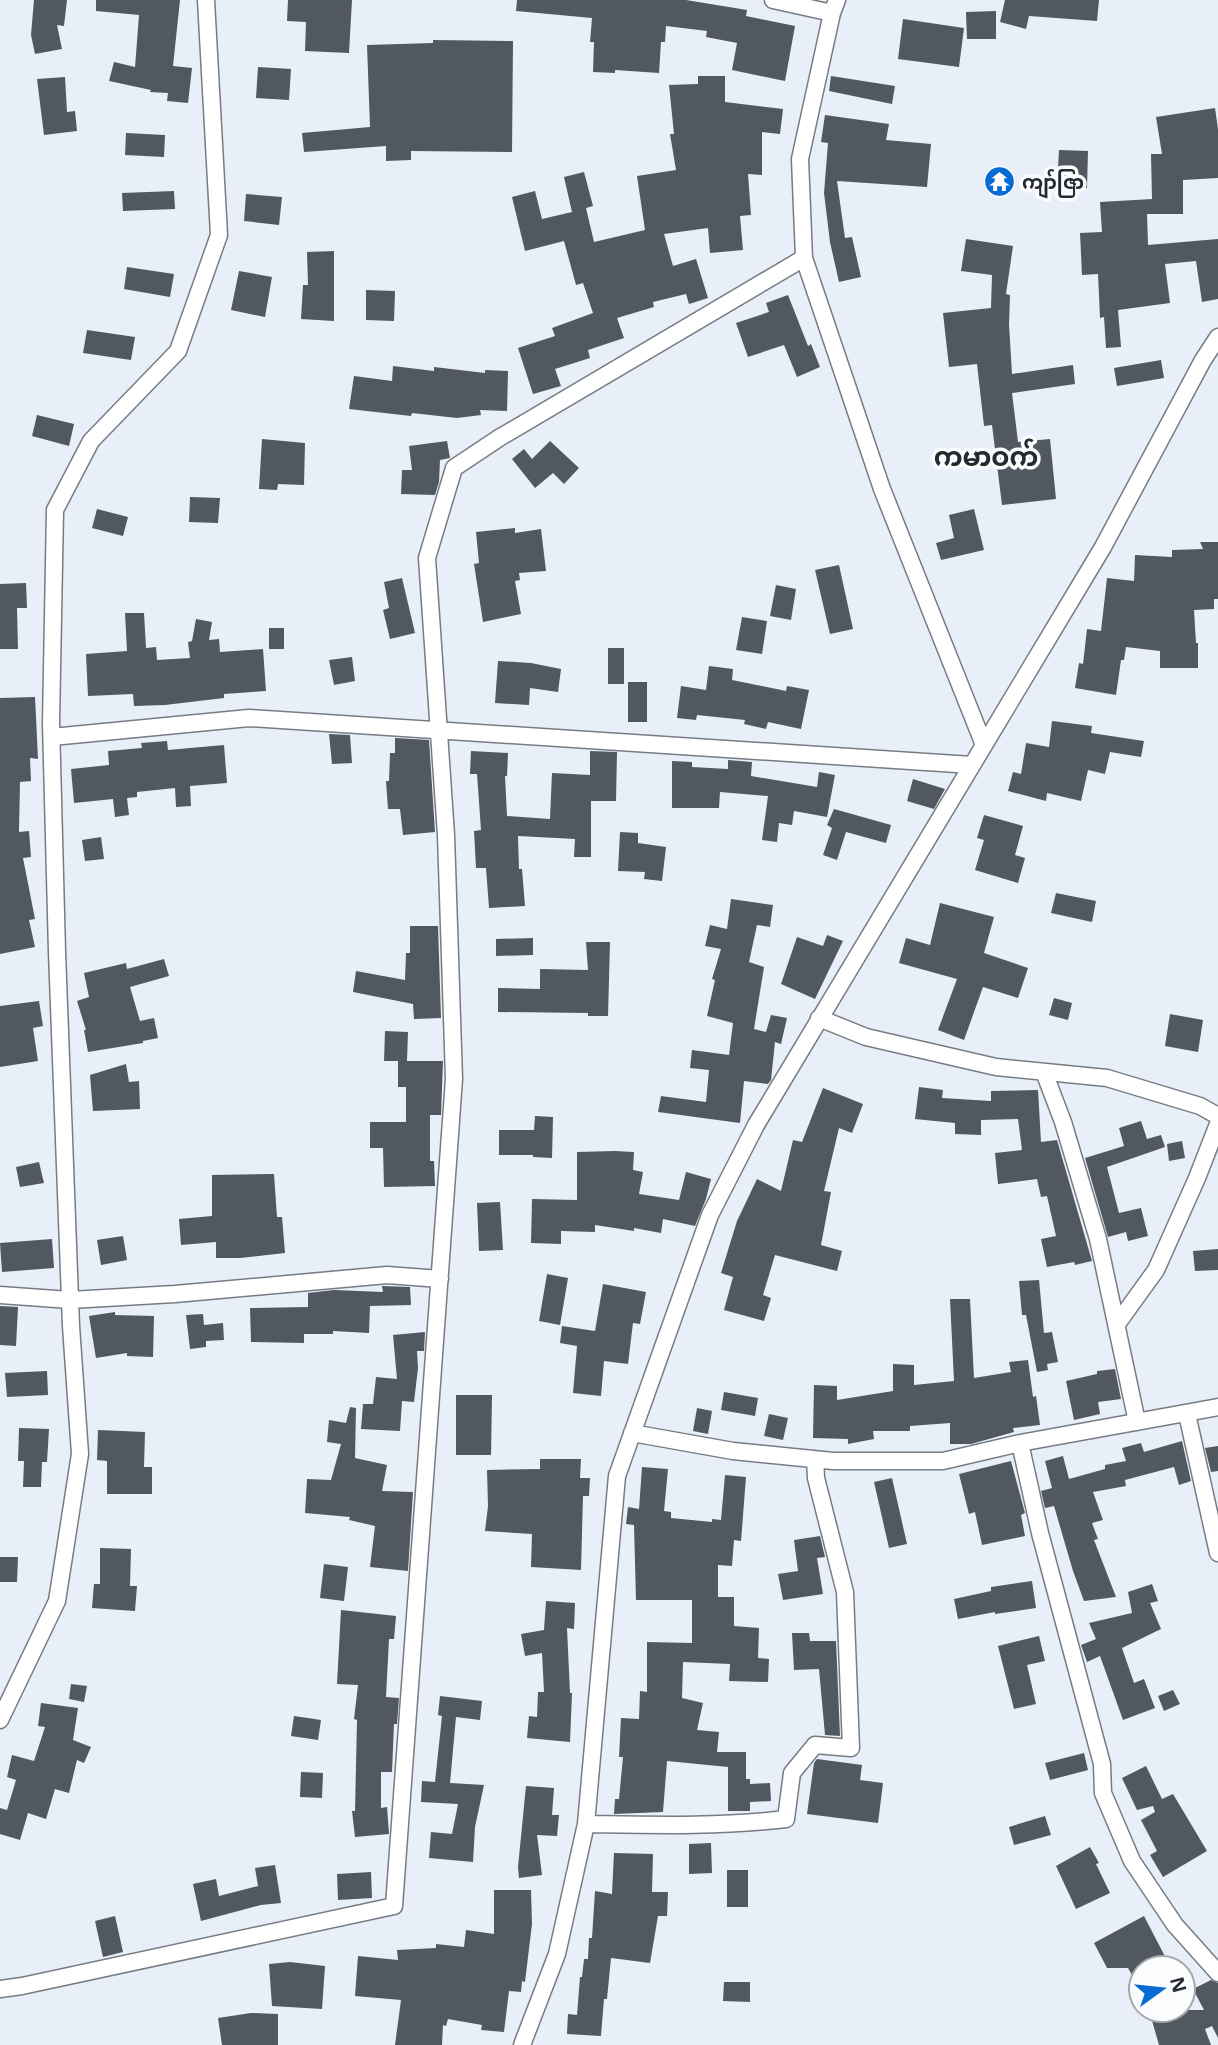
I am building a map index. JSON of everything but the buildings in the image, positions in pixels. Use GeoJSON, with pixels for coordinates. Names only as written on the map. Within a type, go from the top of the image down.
{"type":"FeatureCollection","features":[{"type":"Feature","properties":{"kind":"street"},"geometry":{"type":"LineString","coordinates":[[0,1720],[57,1601],[80,1454],[69,1300],[52,737],[55,510],[91,441],[178,351],[219,235],[206,0]]}},
{"type":"Feature","properties":{"kind":"street"},"geometry":{"type":"LineString","coordinates":[[773,0],[834,6],[800,159],[804,258],[882,489],[984,745]]}},
{"type":"Feature","properties":{"kind":"street"},"geometry":{"type":"LineString","coordinates":[[0,1989],[394,1906],[454,1079],[446,835],[427,558],[454,468],[804,258]]}},
{"type":"Feature","properties":{"kind":"street"},"geometry":{"type":"LineString","coordinates":[[522,2045],[557,1954],[586,1824],[617,1476],[710,1215],[756,1125],[818,1018],[1103,547],[1210,359],[1218,337]]}},
{"type":"Feature","properties":{"kind":"street"},"geometry":{"type":"LineString","coordinates":[[52,737],[249,718],[972,765]]}},
{"type":"Feature","properties":{"kind":"street"},"geometry":{"type":"LineString","coordinates":[[818,1018],[880,1040],[996,1067],[1107,1078],[1200,1106],[1218,1116]]}},
{"type":"Feature","properties":{"kind":"street"},"geometry":{"type":"LineString","coordinates":[[1044,1072],[1063,1122],[1098,1239],[1137,1422]]}},
{"type":"Feature","properties":{"kind":"street"},"geometry":{"type":"LineString","coordinates":[[1117,1324],[1156,1270],[1218,1124]]}},
{"type":"Feature","properties":{"kind":"street"},"geometry":{"type":"LineString","coordinates":[[0,1295],[69,1300],[175,1294],[387,1275],[440,1279]]}},
{"type":"Feature","properties":{"kind":"street"},"geometry":{"type":"LineString","coordinates":[[632,1433],[733,1451],[816,1459],[943,1461],[1020,1443],[1218,1407]]}},
{"type":"Feature","properties":{"kind":"street"},"geometry":{"type":"LineString","coordinates":[[1187,1414],[1218,1553]]}},
{"type":"Feature","properties":{"kind":"street"},"geometry":{"type":"LineString","coordinates":[[1020,1443],[1040,1533],[1102,1763],[1103,1793],[1132,1861],[1175,1925],[1218,1973]]}},
{"type":"Feature","properties":{"kind":"street"},"geometry":{"type":"LineString","coordinates":[[586,1824],[672,1825],[786,1819],[792,1773],[814,1745],[851,1748],[845,1592],[816,1478],[816,1459]]}},
{"type":"Feature","properties":{"kind":"place","name":"ကျာ်ဇြာ"},"geometry":{"type":"Point","coordinates":[999,182]}},
{"type":"Feature","properties":{"kind":"district","name":"ကမာဝက်"},"geometry":{"type":"Point","coordinates":[986,457]}}]}
